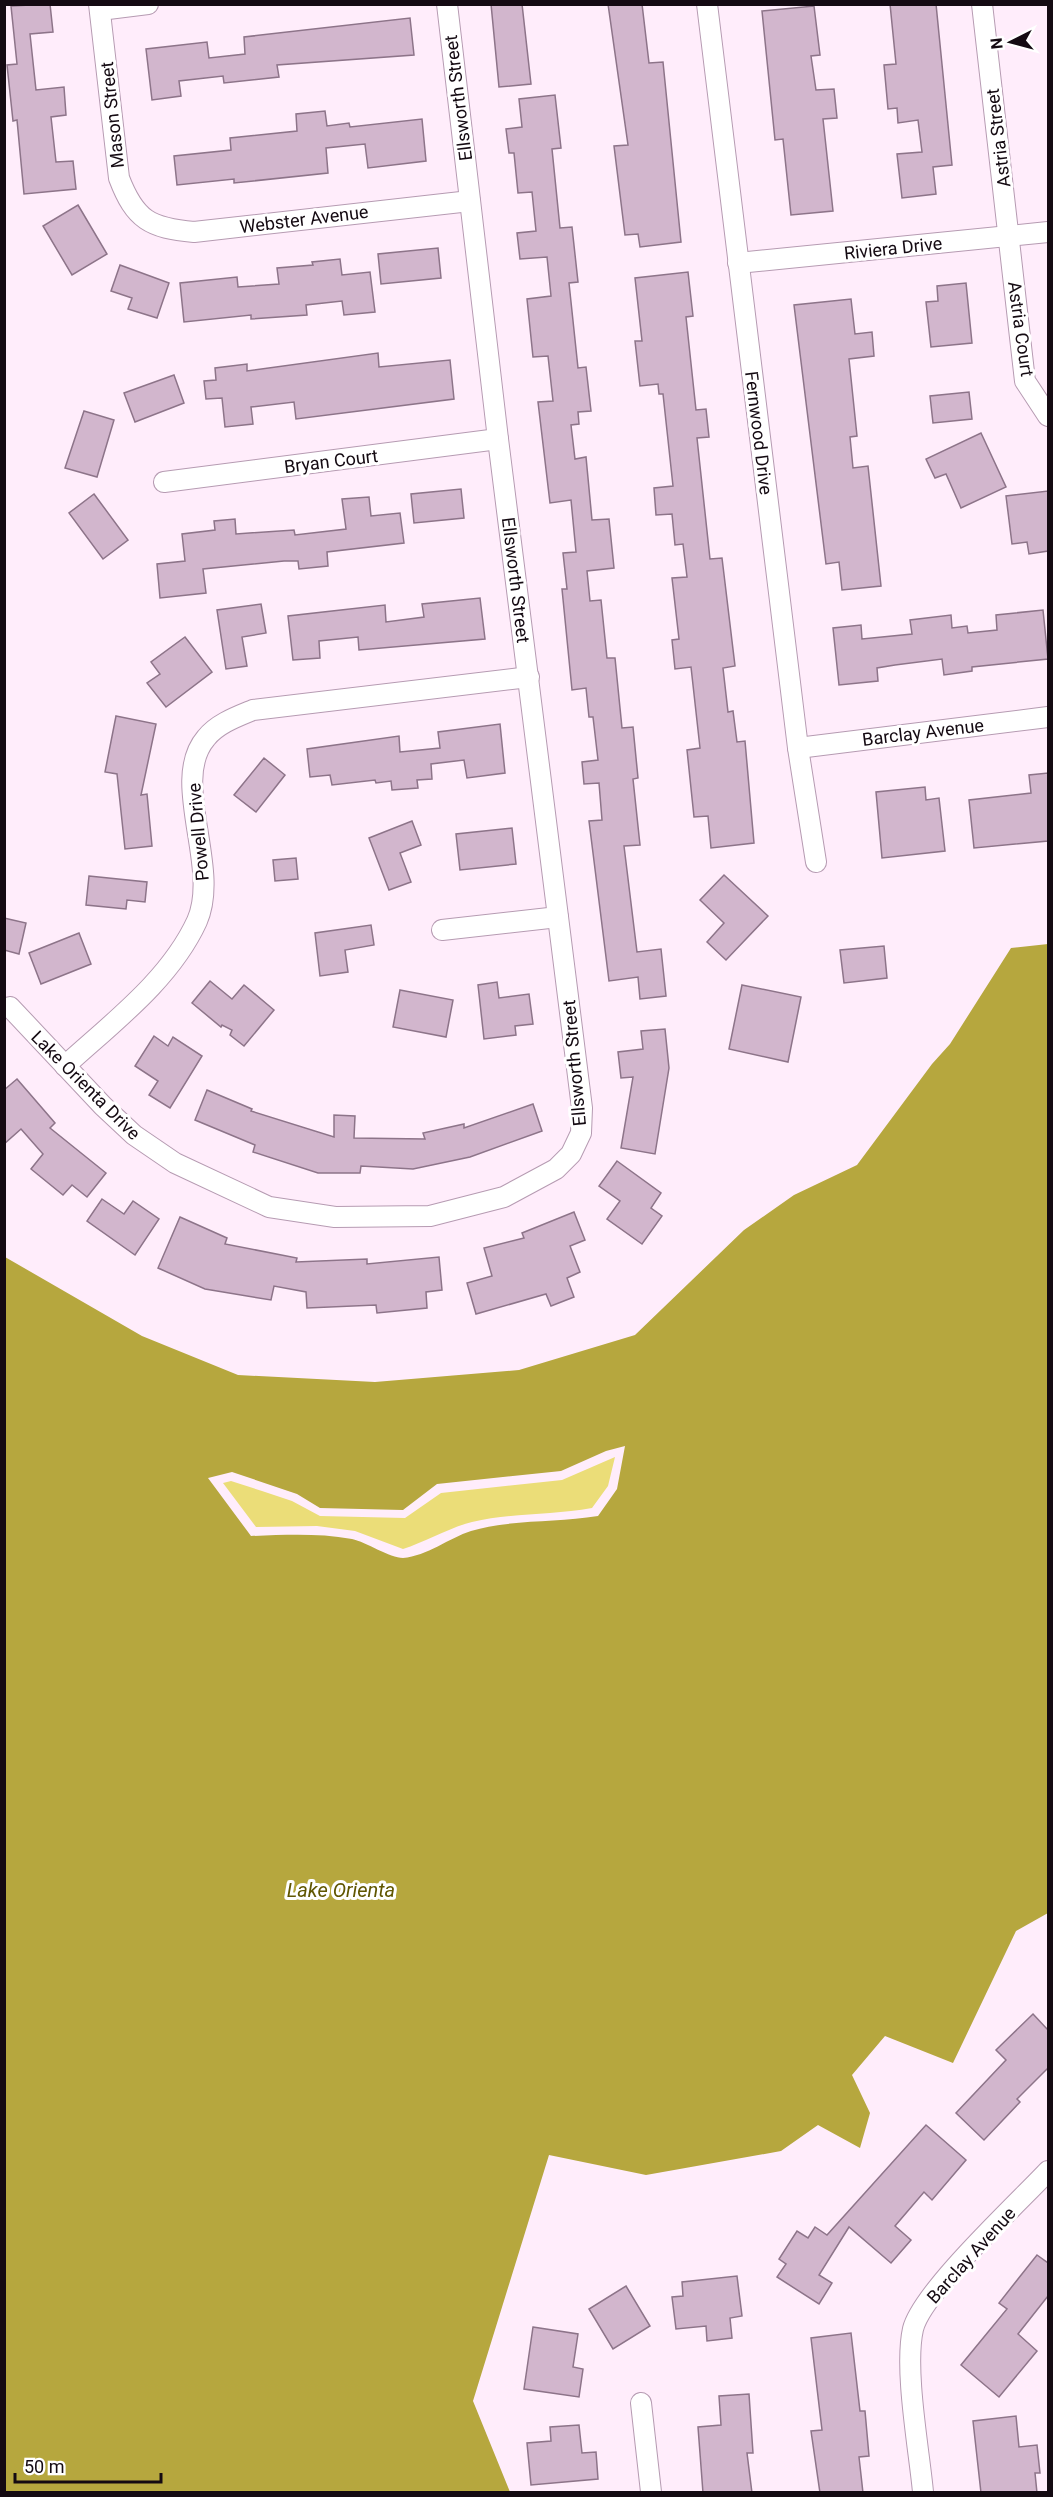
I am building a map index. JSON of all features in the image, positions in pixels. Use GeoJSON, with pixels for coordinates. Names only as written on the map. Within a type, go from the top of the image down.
{"type":"FeatureCollection","features":[{"type":"Feature","properties":{"kind":"street"},"geometry":{"type":"LineString","coordinates":[[99,7],[148,4]]}},
{"type":"Feature","properties":{"kind":"street","name":"Ellsworth Street"},"geometry":{"type":"LineString","coordinates":[[447,4],[498,439],[582,1108],[581,1133],[571,1154]]}},
{"type":"Feature","properties":{"kind":"street","name":"Fernwood Drive"},"geometry":{"type":"LineString","coordinates":[[707,4],[798,748],[816,862]]}},
{"type":"Feature","properties":{"kind":"street","name":"Astria Street"},"geometry":{"type":"LineString","coordinates":[[982,4],[1009,236]]}},
{"type":"Feature","properties":{"kind":"street","name":"Mason Street"},"geometry":{"type":"LineString","coordinates":[[99,7],[119,178],[128,202],[142,218]]}},
{"type":"Feature","properties":{"kind":"street","name":"Webster Avenue"},"geometry":{"type":"LineString","coordinates":[[142,218],[164,230],[194,232],[470,201]]}},
{"type":"Feature","properties":{"kind":"street","name":"Riviera Drive"},"geometry":{"type":"LineString","coordinates":[[738,263],[1048,232]]}},
{"type":"Feature","properties":{"kind":"street","name":"Astria Court"},"geometry":{"type":"LineString","coordinates":[[1009,236],[1025,381],[1048,416]]}},
{"type":"Feature","properties":{"kind":"street","name":"Bryan Court"},"geometry":{"type":"LineString","coordinates":[[164,482],[498,439]]}},
{"type":"Feature","properties":{"kind":"street","name":"Powell Drive"},"geometry":{"type":"LineString","coordinates":[[65,1066],[137,1000],[180,954],[198,918],[205,882],[192,781],[195,755],[206,737],[228,720],[253,710],[529,677]]}},
{"type":"Feature","properties":{"kind":"street","name":"Barclay Avenue"},"geometry":{"type":"LineString","coordinates":[[798,748],[1048,717]]}},
{"type":"Feature","properties":{"kind":"street"},"geometry":{"type":"LineString","coordinates":[[442,930],[558,917]]}},
{"type":"Feature","properties":{"kind":"street","name":"Lake Orienta Drive"},"geometry":{"type":"LineString","coordinates":[[10,1007],[134,1136],[175,1162],[269,1207],[335,1217],[430,1216],[504,1197],[556,1169],[571,1154]]}},
{"type":"Feature","properties":{"kind":"street","name":"Barclay Avenue"},"geometry":{"type":"LineString","coordinates":[[923,2493],[910,2362],[913,2328],[931,2295],[1048,2171]]}},
{"type":"Feature","properties":{"kind":"street"},"geometry":{"type":"LineString","coordinates":[[641,2403],[651,2493]]}},
{"type":"Feature","properties":{"kind":"shaded area"},"geometry":{"type":"Polygon","coordinates":[[[615,1457],[608,1486],[592,1508],[472,1522],[403,1549],[355,1531],[317,1526],[256,1527],[223,1483],[231,1481],[292,1501],[320,1516],[405,1518],[441,1493],[562,1480],[615,1457]]]}},
{"type":"Feature","properties":{"kind":"water","name":"Lake Orienta"},"geometry":{"type":"Polygon","coordinates":[[[1048,944],[1048,1913],[1016,1931],[953,2063],[885,2036],[852,2075],[870,2113],[860,2148],[818,2125],[781,2151],[646,2175],[549,2155],[473,2401],[510,2492],[5,2492],[5,1257],[142,1336],[238,1375],[375,1382],[519,1370],[635,1335],[744,1230],[794,1195],[857,1165],[932,1064],[950,1044],[1011,948],[1048,944]],[[625,1446],[606,1451],[561,1471],[437,1484],[403,1510],[320,1508],[297,1494],[232,1472],[208,1478],[251,1536],[339,1537],[352,1539],[403,1558],[421,1554],[463,1534],[487,1527],[598,1516],[617,1489],[625,1446]]]}},
{"type":"Feature","properties":{"kind":"building"},"geometry":{"type":"Polygon","coordinates":[[[50,4],[53,32],[30,34],[36,90],[64,87],[66,115],[51,117],[56,162],[73,161],[76,189],[24,194],[17,120],[13,121],[7,65],[17,64],[11,6],[50,4]]]}},
{"type":"Feature","properties":{"kind":"building"},"geometry":{"type":"Polygon","coordinates":[[[491,4],[522,4],[531,84],[499,87],[491,4]]]}},
{"type":"Feature","properties":{"kind":"building"},"geometry":{"type":"Polygon","coordinates":[[[608,4],[642,4],[649,63],[663,62],[681,242],[640,247],[638,234],[625,235],[614,146],[628,145],[608,4]]]}},
{"type":"Feature","properties":{"kind":"building"},"geometry":{"type":"Polygon","coordinates":[[[890,4],[936,4],[952,165],[933,167],[936,194],[902,198],[897,154],[922,152],[918,120],[898,123],[897,108],[888,109],[884,65],[896,64],[890,4]]]}},
{"type":"Feature","properties":{"kind":"building"},"geometry":{"type":"Polygon","coordinates":[[[814,6],[820,55],[811,56],[816,90],[834,89],[837,118],[823,119],[833,211],[791,215],[783,139],[775,140],[762,11],[814,6]]]}},
{"type":"Feature","properties":{"kind":"building"},"geometry":{"type":"Polygon","coordinates":[[[410,18],[414,55],[277,65],[279,77],[224,83],[223,76],[179,81],[181,96],[152,100],[146,49],[207,42],[209,58],[245,54],[244,37],[410,18]]]}},
{"type":"Feature","properties":{"kind":"building"},"geometry":{"type":"Polygon","coordinates":[[[555,95],[561,148],[552,149],[560,228],[572,227],[578,282],[569,283],[578,368],[586,367],[591,411],[578,412],[579,424],[571,425],[575,459],[586,457],[592,520],[609,519],[614,568],[587,571],[590,601],[601,600],[607,658],[615,658],[622,728],[633,727],[638,778],[633,779],[640,845],[624,846],[637,952],[661,949],[666,996],[640,999],[638,977],[609,981],[589,821],[602,820],[599,783],[584,784],[582,762],[598,760],[593,717],[589,717],[586,688],[572,690],[562,589],[567,589],[563,553],[576,552],[571,500],[550,503],[538,402],[553,401],[548,356],[533,357],[527,299],[551,296],[547,257],[520,259],[517,233],[536,231],[532,192],[518,193],[514,153],[509,153],[506,129],[522,127],[519,99],[555,95]]]}},
{"type":"Feature","properties":{"kind":"building"},"geometry":{"type":"Polygon","coordinates":[[[325,111],[327,126],[349,123],[350,127],[422,119],[426,161],[368,168],[365,144],[326,148],[328,173],[234,183],[234,179],[177,185],[174,156],[231,150],[230,138],[297,131],[296,114],[325,111]]]}},
{"type":"Feature","properties":{"kind":"building"},"geometry":{"type":"Polygon","coordinates":[[[78,205],[107,254],[72,275],[43,226],[78,205]]]}},
{"type":"Feature","properties":{"kind":"building"},"geometry":{"type":"Polygon","coordinates":[[[438,248],[441,278],[381,284],[378,254],[438,248]]]}},
{"type":"Feature","properties":{"kind":"building"},"geometry":{"type":"Polygon","coordinates":[[[340,259],[342,275],[370,272],[375,312],[344,315],[342,301],[306,305],[307,315],[251,319],[251,315],[184,322],[180,283],[237,277],[238,287],[279,284],[277,268],[313,265],[312,262],[340,259]]]}},
{"type":"Feature","properties":{"kind":"building"},"geometry":{"type":"Polygon","coordinates":[[[120,265],[169,283],[157,318],[128,309],[132,298],[111,291],[120,265]]]}},
{"type":"Feature","properties":{"kind":"building"},"geometry":{"type":"Polygon","coordinates":[[[688,272],[693,316],[686,317],[696,410],[706,409],[709,437],[697,438],[710,559],[722,558],[735,666],[723,668],[728,712],[733,711],[737,742],[745,741],[754,843],[711,848],[708,816],[694,817],[687,750],[700,748],[691,667],[675,669],[672,640],[679,639],[672,578],[687,577],[683,544],[675,545],[672,514],[656,515],[654,488],[673,486],[663,394],[659,394],[658,384],[640,386],[635,341],[642,341],[635,278],[688,272]]]}},
{"type":"Feature","properties":{"kind":"building"},"geometry":{"type":"Polygon","coordinates":[[[966,283],[972,343],[931,347],[926,302],[938,301],[937,286],[966,283]]]}},
{"type":"Feature","properties":{"kind":"building"},"geometry":{"type":"Polygon","coordinates":[[[851,299],[855,334],[872,332],[874,356],[849,359],[857,436],[850,437],[853,468],[868,466],[881,586],[842,590],[839,562],[826,564],[794,305],[851,299]]]}},
{"type":"Feature","properties":{"kind":"building"},"geometry":{"type":"Polygon","coordinates":[[[378,353],[379,367],[450,360],[454,399],[296,419],[294,402],[251,407],[253,424],[225,427],[222,398],[206,399],[204,381],[216,380],[215,368],[247,364],[247,371],[378,353]]]}},
{"type":"Feature","properties":{"kind":"building"},"geometry":{"type":"Polygon","coordinates":[[[174,375],[184,403],[135,422],[124,393],[174,375]]]}},
{"type":"Feature","properties":{"kind":"building"},"geometry":{"type":"Polygon","coordinates":[[[969,392],[972,419],[933,423],[930,396],[969,392]]]}},
{"type":"Feature","properties":{"kind":"building"},"geometry":{"type":"Polygon","coordinates":[[[84,411],[114,420],[97,477],[65,468],[84,411]]]}},
{"type":"Feature","properties":{"kind":"building"},"geometry":{"type":"Polygon","coordinates":[[[981,433],[1006,487],[961,508],[946,474],[935,478],[926,459],[981,433]]]}},
{"type":"Feature","properties":{"kind":"building"},"geometry":{"type":"Polygon","coordinates":[[[461,489],[464,518],[414,523],[411,494],[461,489]]]}},
{"type":"Feature","properties":{"kind":"building"},"geometry":{"type":"Polygon","coordinates":[[[1048,491],[1048,551],[1029,554],[1027,542],[1012,544],[1006,496],[1048,491]]]}},
{"type":"Feature","properties":{"kind":"building"},"geometry":{"type":"Polygon","coordinates":[[[94,494],[128,540],[103,559],[69,513],[94,494]]]}},
{"type":"Feature","properties":{"kind":"building"},"geometry":{"type":"Polygon","coordinates":[[[369,497],[371,516],[400,513],[404,543],[327,552],[328,566],[299,569],[298,561],[284,561],[203,569],[206,593],[160,598],[157,564],[185,561],[182,534],[215,530],[214,521],[235,519],[236,534],[294,530],[295,535],[346,529],[342,499],[369,497]]]}},
{"type":"Feature","properties":{"kind":"building"},"geometry":{"type":"Polygon","coordinates":[[[480,598],[485,639],[359,650],[358,637],[319,641],[320,658],[293,660],[288,616],[385,605],[386,622],[424,617],[422,604],[480,598]]]}},
{"type":"Feature","properties":{"kind":"building"},"geometry":{"type":"Polygon","coordinates":[[[261,604],[266,633],[242,637],[247,666],[226,669],[217,610],[261,604]]]}},
{"type":"Feature","properties":{"kind":"building"},"geometry":{"type":"Polygon","coordinates":[[[1043,610],[1048,659],[972,667],[972,671],[944,675],[942,659],[877,668],[878,681],[839,685],[833,628],[861,625],[862,639],[912,634],[910,620],[951,615],[952,628],[967,626],[968,633],[997,630],[996,615],[1043,610]]]}},
{"type":"Feature","properties":{"kind":"building"},"geometry":{"type":"Polygon","coordinates":[[[185,637],[212,672],[166,707],[147,683],[160,674],[151,662],[185,637]]]}},
{"type":"Feature","properties":{"kind":"building"},"geometry":{"type":"Polygon","coordinates":[[[116,716],[156,724],[141,795],[147,794],[152,846],[125,849],[117,774],[105,772],[116,716]]]}},
{"type":"Feature","properties":{"kind":"building"},"geometry":{"type":"Polygon","coordinates":[[[500,724],[505,773],[467,778],[464,760],[431,764],[432,779],[417,780],[418,788],[392,790],[391,781],[376,783],[375,780],[332,785],[330,775],[310,777],[307,749],[399,736],[400,752],[440,748],[438,732],[500,724]]]}},
{"type":"Feature","properties":{"kind":"building"},"geometry":{"type":"Polygon","coordinates":[[[264,758],[285,775],[256,812],[234,795],[264,758]]]}},
{"type":"Feature","properties":{"kind":"building"},"geometry":{"type":"Polygon","coordinates":[[[1048,773],[1048,841],[974,848],[969,800],[1031,793],[1029,775],[1048,773]]]}},
{"type":"Feature","properties":{"kind":"building"},"geometry":{"type":"Polygon","coordinates":[[[925,787],[926,800],[939,798],[945,851],[882,858],[876,792],[925,787]]]}},
{"type":"Feature","properties":{"kind":"building"},"geometry":{"type":"Polygon","coordinates":[[[412,821],[421,845],[400,853],[411,882],[389,890],[369,838],[412,821]]]}},
{"type":"Feature","properties":{"kind":"building"},"geometry":{"type":"Polygon","coordinates":[[[512,828],[516,864],[460,870],[456,834],[512,828]]]}},
{"type":"Feature","properties":{"kind":"building"},"geometry":{"type":"Polygon","coordinates":[[[296,858],[298,879],[275,881],[273,860],[296,858]]]}},
{"type":"Feature","properties":{"kind":"building"},"geometry":{"type":"Polygon","coordinates":[[[724,875],[768,916],[726,960],[707,942],[724,923],[700,900],[724,875]]]}},
{"type":"Feature","properties":{"kind":"building"},"geometry":{"type":"Polygon","coordinates":[[[89,876],[147,882],[145,902],[127,900],[126,909],[86,905],[89,876]]]}},
{"type":"Feature","properties":{"kind":"building"},"geometry":{"type":"Polygon","coordinates":[[[4,918],[26,923],[19,954],[4,950],[4,918]]]}},
{"type":"Feature","properties":{"kind":"building"},"geometry":{"type":"Polygon","coordinates":[[[371,925],[374,945],[345,950],[348,972],[320,976],[315,933],[371,925]]]}},
{"type":"Feature","properties":{"kind":"building"},"geometry":{"type":"Polygon","coordinates":[[[79,933],[91,964],[41,984],[29,953],[79,933]]]}},
{"type":"Feature","properties":{"kind":"building"},"geometry":{"type":"Polygon","coordinates":[[[884,946],[887,978],[844,983],[840,950],[884,946]]]}},
{"type":"Feature","properties":{"kind":"building"},"geometry":{"type":"Polygon","coordinates":[[[210,981],[232,999],[244,985],[274,1010],[244,1046],[230,1035],[232,1030],[222,1025],[221,1027],[192,1003],[210,981]]]}},
{"type":"Feature","properties":{"kind":"building"},"geometry":{"type":"Polygon","coordinates":[[[497,982],[499,998],[529,994],[533,1024],[515,1026],[516,1035],[484,1039],[478,985],[497,982]]]}},
{"type":"Feature","properties":{"kind":"building"},"geometry":{"type":"Polygon","coordinates":[[[742,985],[801,997],[788,1062],[729,1049],[742,985]]]}},
{"type":"Feature","properties":{"kind":"building"},"geometry":{"type":"Polygon","coordinates":[[[400,990],[453,1000],[446,1037],[393,1027],[400,990]]]}},
{"type":"Feature","properties":{"kind":"building"},"geometry":{"type":"Polygon","coordinates":[[[665,1029],[669,1068],[655,1154],[621,1148],[633,1077],[621,1078],[618,1052],[643,1049],[641,1031],[665,1029]]]}},
{"type":"Feature","properties":{"kind":"building"},"geometry":{"type":"Polygon","coordinates":[[[154,1036],[168,1046],[173,1037],[202,1056],[170,1108],[149,1095],[158,1081],[135,1066],[154,1036]]]}},
{"type":"Feature","properties":{"kind":"building"},"geometry":{"type":"Polygon","coordinates":[[[17,1079],[55,1123],[50,1128],[106,1173],[87,1197],[72,1185],[63,1195],[31,1169],[43,1154],[21,1129],[4,1144],[4,1090],[17,1079]]]}},
{"type":"Feature","properties":{"kind":"building"},"geometry":{"type":"Polygon","coordinates":[[[207,1090],[252,1109],[251,1111],[334,1137],[334,1115],[355,1116],[354,1138],[425,1139],[423,1133],[464,1124],[464,1128],[533,1104],[542,1131],[470,1157],[413,1169],[361,1166],[360,1173],[318,1173],[253,1152],[255,1145],[195,1120],[207,1090]]]}},
{"type":"Feature","properties":{"kind":"building"},"geometry":{"type":"Polygon","coordinates":[[[617,1161],[661,1193],[651,1208],[662,1216],[642,1244],[607,1219],[620,1201],[599,1186],[617,1161]]]}},
{"type":"Feature","properties":{"kind":"building"},"geometry":{"type":"Polygon","coordinates":[[[102,1199],[124,1214],[133,1201],[159,1219],[135,1255],[87,1221],[102,1199]]]}},
{"type":"Feature","properties":{"kind":"building"},"geometry":{"type":"Polygon","coordinates":[[[574,1212],[585,1240],[570,1246],[580,1272],[567,1278],[574,1297],[551,1306],[546,1294],[476,1314],[467,1283],[492,1276],[484,1248],[524,1238],[522,1233],[574,1212]]]}},
{"type":"Feature","properties":{"kind":"building"},"geometry":{"type":"Polygon","coordinates":[[[180,1217],[227,1238],[225,1244],[297,1258],[296,1262],[367,1259],[367,1264],[439,1257],[442,1290],[426,1292],[427,1308],[377,1313],[376,1305],[307,1308],[306,1292],[274,1286],[271,1300],[205,1289],[158,1268],[180,1217]]]}},
{"type":"Feature","properties":{"kind":"building"},"geometry":{"type":"Polygon","coordinates":[[[1033,2014],[1048,2030],[1048,2068],[1017,2099],[1020,2102],[984,2140],[956,2113],[1006,2060],[996,2050],[1033,2014]]]}},
{"type":"Feature","properties":{"kind":"building"},"geometry":{"type":"Polygon","coordinates":[[[926,2125],[966,2160],[932,2200],[924,2192],[895,2226],[911,2240],[891,2263],[849,2227],[819,2275],[832,2283],[819,2304],[777,2277],[786,2264],[779,2259],[797,2231],[808,2238],[815,2227],[827,2235],[926,2125]]]}},
{"type":"Feature","properties":{"kind":"building"},"geometry":{"type":"Polygon","coordinates":[[[1037,2255],[1048,2263],[1048,2296],[1018,2334],[1037,2351],[999,2397],[961,2365],[1007,2309],[999,2303],[1037,2255]]]}},
{"type":"Feature","properties":{"kind":"building"},"geometry":{"type":"Polygon","coordinates":[[[737,2276],[742,2316],[730,2318],[732,2338],[707,2341],[706,2326],[676,2329],[672,2297],[683,2296],[682,2282],[737,2276]]]}},
{"type":"Feature","properties":{"kind":"building"},"geometry":{"type":"Polygon","coordinates":[[[626,2286],[650,2326],[613,2349],[589,2309],[626,2286]]]}},
{"type":"Feature","properties":{"kind":"building"},"geometry":{"type":"Polygon","coordinates":[[[533,2327],[578,2334],[573,2367],[583,2369],[579,2397],[524,2389],[533,2327]]]}},
{"type":"Feature","properties":{"kind":"building"},"geometry":{"type":"Polygon","coordinates":[[[851,2333],[860,2411],[865,2411],[869,2456],[859,2457],[863,2493],[820,2493],[811,2431],[822,2430],[811,2338],[851,2333]]]}},
{"type":"Feature","properties":{"kind":"building"},"geometry":{"type":"Polygon","coordinates":[[[749,2394],[753,2453],[747,2453],[752,2493],[703,2493],[698,2427],[721,2425],[719,2396],[749,2394]]]}},
{"type":"Feature","properties":{"kind":"building"},"geometry":{"type":"Polygon","coordinates":[[[1016,2416],[1019,2447],[1037,2445],[1040,2473],[1035,2473],[1037,2493],[981,2493],[973,2421],[1016,2416]]]}},
{"type":"Feature","properties":{"kind":"building"},"geometry":{"type":"Polygon","coordinates":[[[579,2425],[582,2453],[596,2452],[598,2479],[531,2485],[527,2443],[551,2441],[550,2427],[579,2425]]]}}]}
